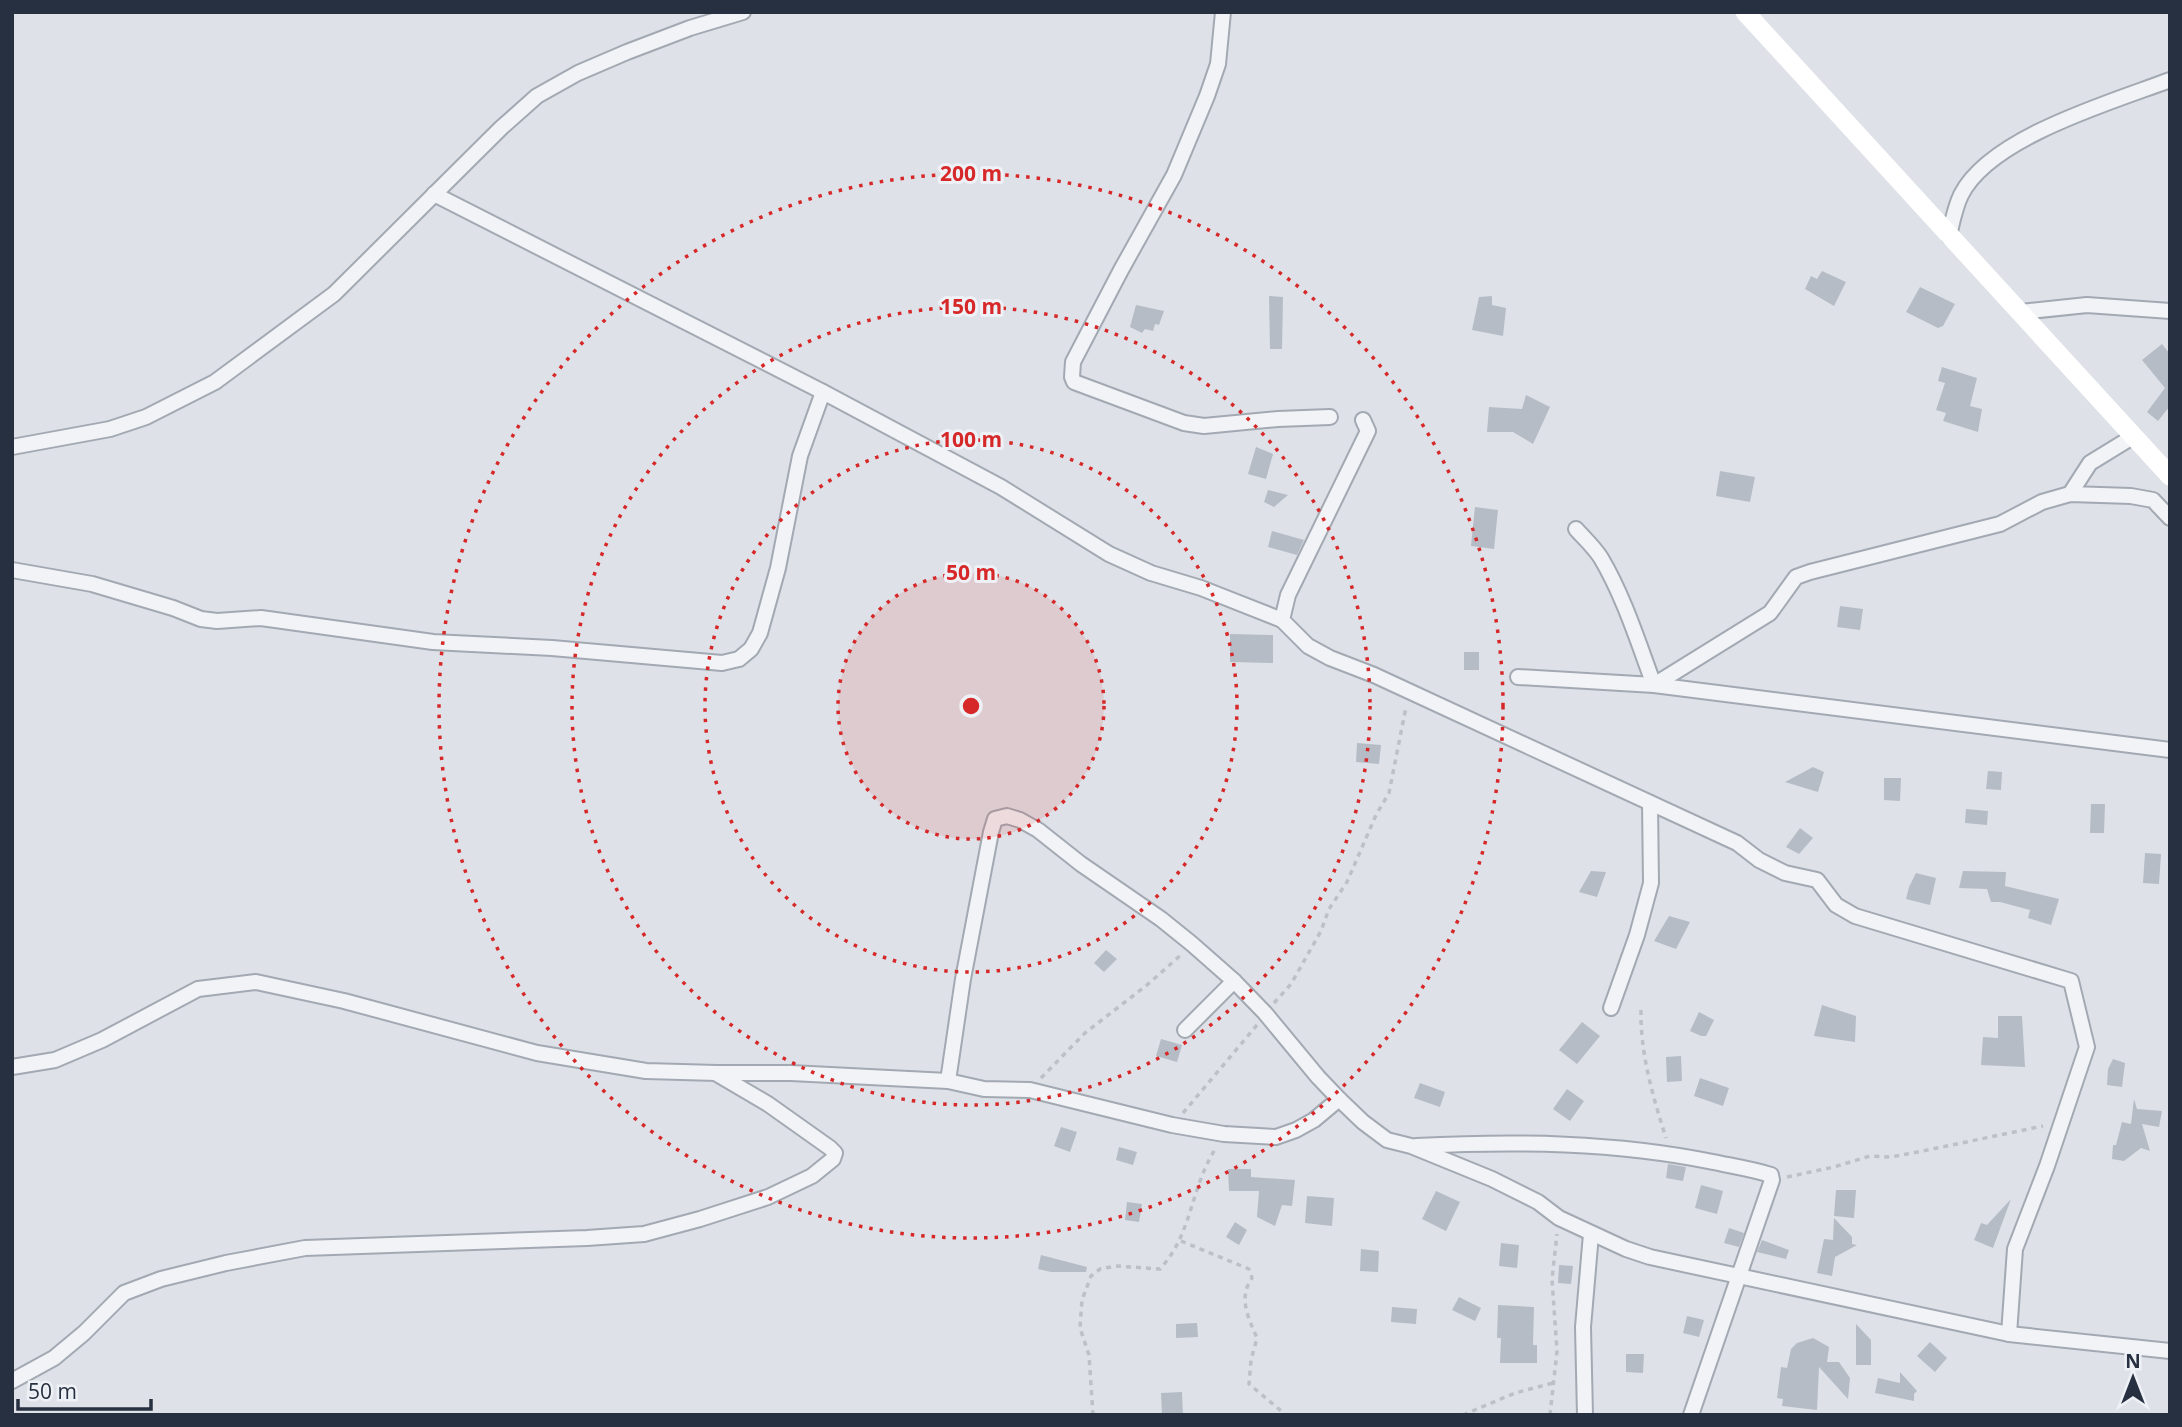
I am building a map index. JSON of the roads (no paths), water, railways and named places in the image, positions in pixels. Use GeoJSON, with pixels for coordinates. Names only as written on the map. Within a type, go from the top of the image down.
{"type":"FeatureCollection","features":[{"type":"Feature","properties":{"kind":"main road"},"geometry":{"type":"LineString","coordinates":[[1745,12],[2170,476]]}},
{"type":"Feature","properties":{"kind":"street"},"geometry":{"type":"LineString","coordinates":[[12,447],[110,429],[146,417],[215,382],[334,293],[537,96],[578,73],[627,52],[690,28],[743,12]]}},
{"type":"Feature","properties":{"kind":"street"},"geometry":{"type":"LineString","coordinates":[[1223,12],[1218,64],[1207,96],[1174,175],[1073,362],[1072,377],[1074,382],[1194,425],[1330,417]]}},
{"type":"Feature","properties":{"kind":"street"},"geometry":{"type":"LineString","coordinates":[[1949,236],[1960,196],[1971,179],[2021,139],[2170,80]]}},
{"type":"Feature","properties":{"kind":"street"},"geometry":{"type":"LineString","coordinates":[[434,194],[822,392],[1001,487],[1109,554],[1151,573],[1282,620],[1308,646],[1330,658],[1408,691],[1737,843],[1759,860],[1785,873],[1817,880],[1836,905],[1855,916],[2071,981],[2087,1047],[2015,1249],[2009,1334]]}},
{"type":"Feature","properties":{"kind":"street"},"geometry":{"type":"LineString","coordinates":[[2021,312],[2087,305],[2170,311]]}},
{"type":"Feature","properties":{"kind":"street"},"geometry":{"type":"LineString","coordinates":[[12,570],[92,584],[201,619],[217,621],[261,618],[433,642],[552,648],[722,663],[738,659],[751,649],[760,633],[778,568],[800,456],[822,392]]}},
{"type":"Feature","properties":{"kind":"street"},"geometry":{"type":"LineString","coordinates":[[1282,620],[1288,595],[1367,430],[1363,420]]}},
{"type":"Feature","properties":{"kind":"street"},"geometry":{"type":"LineString","coordinates":[[2070,495],[2090,463],[2134,436]]}},
{"type":"Feature","properties":{"kind":"street"},"geometry":{"type":"LineString","coordinates":[[1654,685],[1770,613],[1796,577],[2000,524],[2042,502],[2070,495],[2131,496],[2153,500],[2170,518]]}},
{"type":"Feature","properties":{"kind":"street"},"geometry":{"type":"LineString","coordinates":[[1576,529],[1600,555],[1654,685]]}},
{"type":"Feature","properties":{"kind":"street"},"geometry":{"type":"LineString","coordinates":[[1518,677],[1654,685],[2170,750]]}},
{"type":"Feature","properties":{"kind":"street"},"geometry":{"type":"LineString","coordinates":[[1611,1008],[1637,935],[1651,883],[1650,803]]}},
{"type":"Feature","properties":{"kind":"street"},"geometry":{"type":"LineString","coordinates":[[948,1081],[965,970],[995,819],[1007,816],[1038,830],[1192,944],[1265,1013],[1339,1098],[1363,1122],[1387,1140],[1411,1146],[1513,1188],[1559,1218],[1591,1234],[1650,1257],[2009,1334],[2170,1351]]}},
{"type":"Feature","properties":{"kind":"street"},"geometry":{"type":"LineString","coordinates":[[1185,1030],[1234,981]]}},
{"type":"Feature","properties":{"kind":"street"},"geometry":{"type":"LineString","coordinates":[[12,1067],[55,1060],[102,1041],[198,989],[256,982],[344,1001],[537,1053],[646,1071],[791,1073],[948,1081],[984,1088],[1030,1090],[1224,1135],[1276,1137],[1314,1120],[1339,1098]]}},
{"type":"Feature","properties":{"kind":"street"},"geometry":{"type":"LineString","coordinates":[[12,1381],[54,1358],[124,1293],[161,1279],[239,1260],[306,1248],[645,1234],[768,1197],[812,1176],[833,1159],[835,1153],[830,1148],[768,1104],[717,1073]]}},
{"type":"Feature","properties":{"kind":"street"},"geometry":{"type":"LineString","coordinates":[[1411,1146],[1492,1142],[1578,1144],[1671,1153],[1770,1175],[1772,1180],[1691,1415]]}},
{"type":"Feature","properties":{"kind":"street"},"geometry":{"type":"LineString","coordinates":[[1585,1415],[1583,1327],[1591,1234]]}}]}
